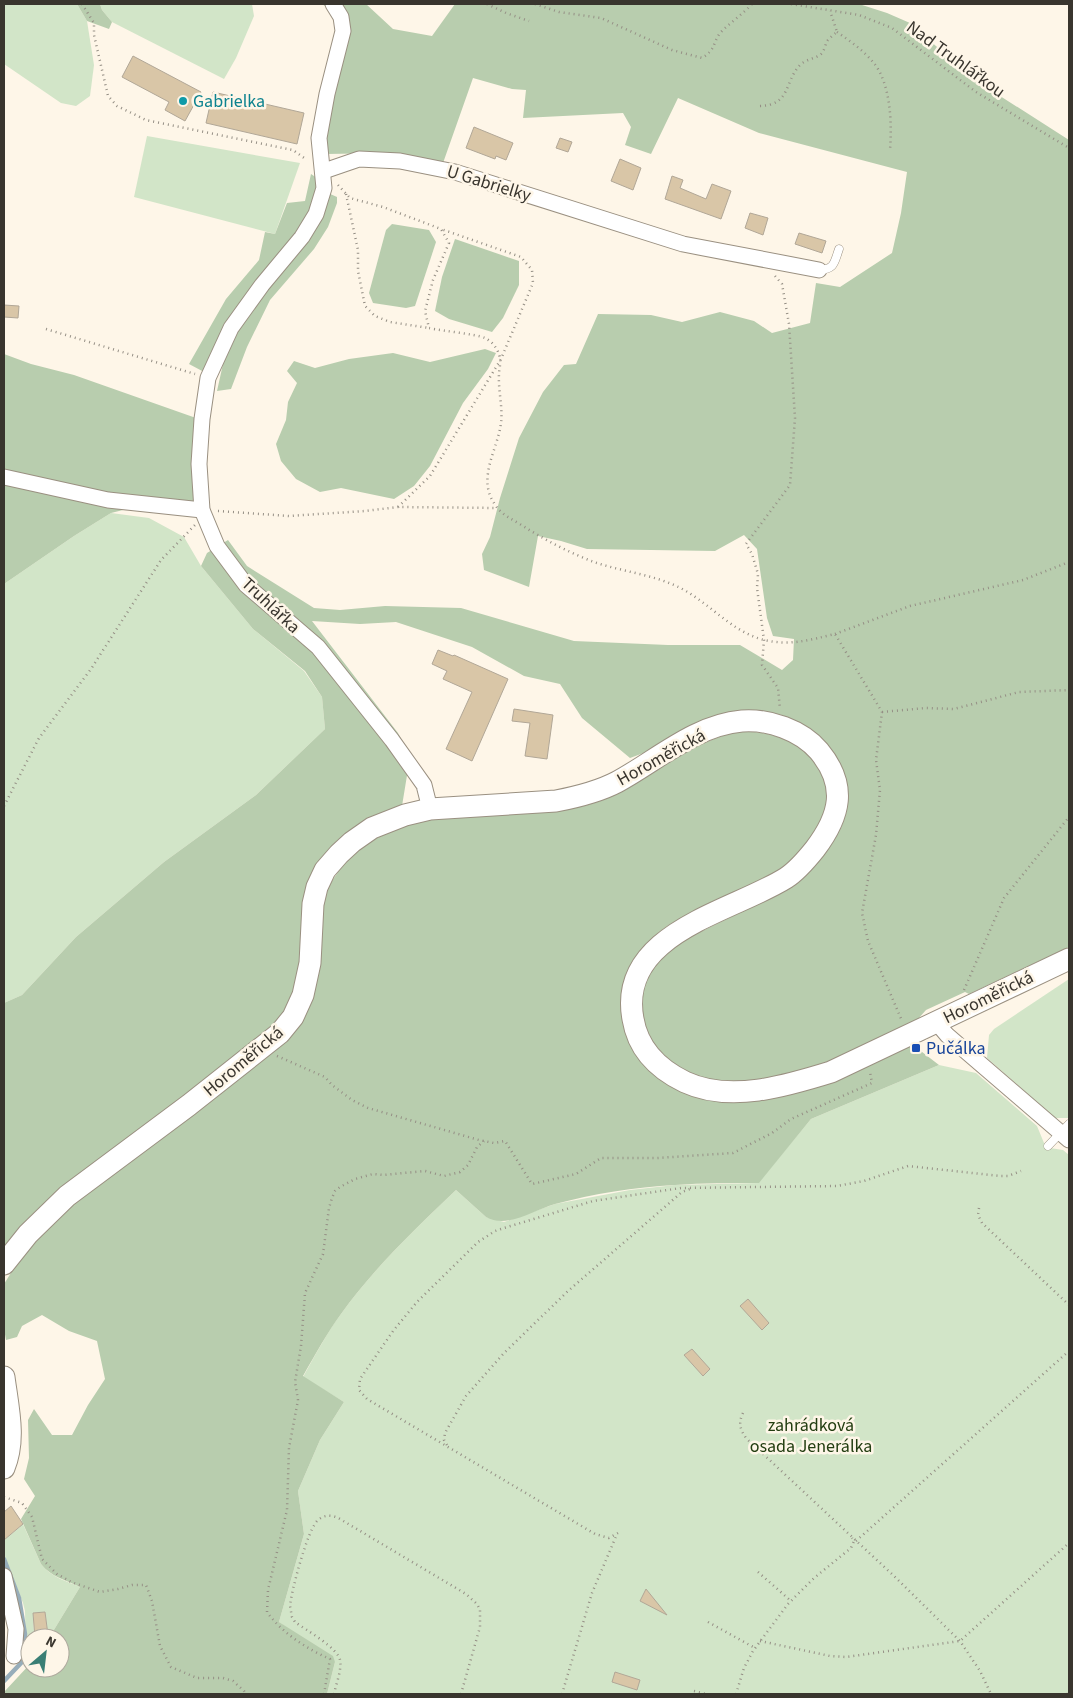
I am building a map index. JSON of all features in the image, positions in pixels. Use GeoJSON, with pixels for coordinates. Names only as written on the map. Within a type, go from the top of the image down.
{"type":"FeatureCollection","features":[{"type":"Feature","properties":{"kind":"main road","name":"Horoměřická"},"geometry":{"type":"LineString","coordinates":[[4,1264],[28,1234],[67,1196],[189,1105],[280,1033],[293,1017],[303,995],[310,963],[313,904],[317,887],[325,870],[339,854],[372,828],[405,815],[430,809],[556,801],[577,797],[598,791],[616,782],[692,737],[722,725],[741,721],[757,721],[779,725],[813,745],[825,759],[833,774],[837,792],[837,808],[832,823],[807,859],[788,877],[677,932],[650,954],[635,979],[632,990],[631,1012],[638,1037],[651,1058],[675,1077],[692,1086],[711,1090],[738,1091],[782,1086],[831,1072],[1069,959]]}},
{"type":"Feature","properties":{"kind":"main road"},"geometry":{"type":"LineString","coordinates":[[4,1377],[11,1440],[4,1468]]}},
{"type":"Feature","properties":{"kind":"street"},"geometry":{"type":"LineString","coordinates":[[324,171],[319,138],[327,94],[343,31],[341,17],[333,4]]}},
{"type":"Feature","properties":{"kind":"street","name":"U Gabrielky"},"geometry":{"type":"LineString","coordinates":[[324,171],[359,159],[400,161],[428,166],[455,172],[683,244],[819,270]]}},
{"type":"Feature","properties":{"kind":"street","name":"Truhlářka"},"geometry":{"type":"LineString","coordinates":[[324,171],[324,188],[316,214],[302,237],[262,286],[232,328],[208,378],[202,419],[199,464],[202,510],[217,546],[246,586],[318,647],[392,740],[424,785],[430,809]]}},
{"type":"Feature","properties":{"kind":"street"},"geometry":{"type":"LineString","coordinates":[[4,476],[108,500],[202,510]]}},
{"type":"Feature","properties":{"kind":"street"},"geometry":{"type":"LineString","coordinates":[[936,1022],[947,1035],[1066,1132]]}},
{"type":"Feature","properties":{"kind":"street"},"geometry":{"type":"LineString","coordinates":[[4,1576],[16,1629],[14,1656]]}},
{"type":"Feature","properties":{"kind":"lane"},"geometry":{"type":"LineString","coordinates":[[819,270],[828,270],[831,267],[839,249]]}},
{"type":"Feature","properties":{"kind":"lane"},"geometry":{"type":"LineString","coordinates":[[1048,1146],[1066,1132]]}},
{"type":"Feature","properties":{"kind":"path"},"geometry":{"type":"LineString","coordinates":[[82,4],[94,24],[94,35],[108,96],[117,106],[146,120],[294,150],[324,171],[350,198],[383,207],[521,257],[532,270],[533,283],[501,359],[430,476],[398,507]]}},
{"type":"Feature","properties":{"kind":"path"},"geometry":{"type":"LineString","coordinates":[[487,4],[529,21]]}},
{"type":"Feature","properties":{"kind":"path"},"geometry":{"type":"LineString","coordinates":[[535,4],[558,12],[601,18],[672,50],[702,58],[710,53],[719,34],[752,4]]}},
{"type":"Feature","properties":{"kind":"path","name":"Nad Truhlářkou"},"geometry":{"type":"LineString","coordinates":[[791,4],[859,15],[892,28],[976,92],[1069,148]]}},
{"type":"Feature","properties":{"kind":"path"},"geometry":{"type":"LineString","coordinates":[[830,10],[837,32],[859,48],[874,63],[882,76],[890,111],[890,150]]}},
{"type":"Feature","properties":{"kind":"path"},"geometry":{"type":"LineString","coordinates":[[760,106],[770,106],[778,102],[800,65],[821,54],[829,38],[837,32]]}},
{"type":"Feature","properties":{"kind":"path"},"geometry":{"type":"LineString","coordinates":[[345,193],[358,250],[358,271],[365,306],[375,316],[390,322],[485,338],[496,347],[501,359],[499,372],[501,423],[490,461],[487,477],[488,491],[496,508],[503,515],[533,532],[594,562],[652,576],[676,585],[704,603],[734,627],[749,635],[764,640],[789,644],[835,634],[910,606],[1023,580],[1069,562]]}},
{"type":"Feature","properties":{"kind":"path"},"geometry":{"type":"LineString","coordinates":[[429,328],[425,311],[433,280],[449,243],[441,229]]}},
{"type":"Feature","properties":{"kind":"path"},"geometry":{"type":"LineString","coordinates":[[759,259],[782,284],[789,324],[795,418],[790,485],[746,544],[752,554],[758,574],[757,588],[764,640],[762,665],[778,688],[781,716],[779,725]]}},
{"type":"Feature","properties":{"kind":"path"},"geometry":{"type":"LineString","coordinates":[[46,329],[208,378]]}},
{"type":"Feature","properties":{"kind":"path"},"geometry":{"type":"LineString","coordinates":[[4,806],[39,738],[91,668],[161,560],[196,524],[202,510],[289,516],[398,507],[496,508]]}},
{"type":"Feature","properties":{"kind":"path"},"geometry":{"type":"LineString","coordinates":[[835,634],[882,712],[876,760],[880,790],[876,835],[862,913],[868,941],[908,1036]]}},
{"type":"Feature","properties":{"kind":"path"},"geometry":{"type":"LineString","coordinates":[[882,712],[926,708],[954,709],[1019,692],[1069,690]]}},
{"type":"Feature","properties":{"kind":"path"},"geometry":{"type":"LineString","coordinates":[[962,996],[1004,898],[1069,817]]}},
{"type":"Feature","properties":{"kind":"path"},"geometry":{"type":"LineString","coordinates":[[262,1049],[325,1076],[332,1085],[352,1100],[368,1108],[484,1141],[494,1143],[505,1141],[532,1184],[576,1174],[601,1158],[657,1158],[733,1153],[772,1133],[791,1119],[872,1083],[870,1068]]}},
{"type":"Feature","properties":{"kind":"path"},"geometry":{"type":"LineString","coordinates":[[324,1694],[330,1659],[311,1651],[283,1629],[267,1612],[268,1590],[287,1510],[288,1448],[298,1400],[295,1382],[301,1346],[305,1293],[323,1254],[330,1203],[335,1191],[354,1178],[373,1174],[383,1175],[425,1171],[444,1176],[460,1172],[468,1165],[477,1146],[484,1141]]}},
{"type":"Feature","properties":{"kind":"path"},"geometry":{"type":"LineString","coordinates":[[562,1694],[592,1593],[618,1533],[609,1538],[595,1534],[367,1399],[359,1390],[360,1380],[402,1319],[472,1247],[495,1231],[594,1201],[696,1187],[836,1186],[864,1181],[908,1166],[1000,1176],[1008,1176],[1021,1171]]}},
{"type":"Feature","properties":{"kind":"path"},"geometry":{"type":"LineString","coordinates":[[448,1446],[444,1440],[445,1433],[466,1396],[504,1353],[562,1298],[675,1199],[686,1190],[696,1187]]}},
{"type":"Feature","properties":{"kind":"path"},"geometry":{"type":"LineString","coordinates":[[978,1208],[978,1215],[982,1223],[1069,1306]]}},
{"type":"Feature","properties":{"kind":"path"},"geometry":{"type":"LineString","coordinates":[[856,1541],[1069,1351]]}},
{"type":"Feature","properties":{"kind":"path"},"geometry":{"type":"LineString","coordinates":[[743,1413],[740,1424],[743,1434],[747,1439],[852,1536],[960,1641],[980,1671],[992,1694]]}},
{"type":"Feature","properties":{"kind":"path"},"geometry":{"type":"LineString","coordinates":[[4,1498],[22,1503],[32,1517],[35,1538],[42,1559],[57,1574],[71,1582],[100,1592],[118,1590],[132,1585],[146,1585],[152,1601],[160,1646],[171,1667],[197,1678],[223,1678],[233,1681],[244,1691],[244,1694]]}},
{"type":"Feature","properties":{"kind":"path"},"geometry":{"type":"LineString","coordinates":[[334,1694],[340,1667],[339,1656],[333,1649],[296,1622],[292,1617],[290,1606],[311,1532],[319,1519],[330,1516],[340,1519],[408,1559],[466,1594],[477,1604],[480,1610],[480,1627],[461,1694]]}},
{"type":"Feature","properties":{"kind":"path"},"geometry":{"type":"LineString","coordinates":[[736,1694],[744,1668],[760,1641],[791,1601],[814,1578],[851,1548],[854,1541],[852,1536]]}},
{"type":"Feature","properties":{"kind":"path"},"geometry":{"type":"LineString","coordinates":[[760,1641],[830,1656],[846,1657],[960,1641],[1069,1543]]}},
{"type":"Feature","properties":{"kind":"path"},"geometry":{"type":"LineString","coordinates":[[758,1572],[791,1601]]}},
{"type":"Feature","properties":{"kind":"path"},"geometry":{"type":"LineString","coordinates":[[708,1622],[755,1648]]}},
{"type":"Feature","properties":{"kind":"path"},"geometry":{"type":"LineString","coordinates":[[694,1691],[706,1694]]}},
{"type":"Feature","properties":{"kind":"green space"},"geometry":{"type":"Polygon","coordinates":[[[4,4],[77,4],[87,21],[94,65],[90,96],[76,106],[61,103],[4,64],[4,4]]]}},
{"type":"Feature","properties":{"kind":"green space"},"geometry":{"type":"Polygon","coordinates":[[[77,4],[100,4],[102,10],[112,22],[109,29],[87,21],[77,4]]]}},
{"type":"Feature","properties":{"kind":"green space"},"geometry":{"type":"Polygon","coordinates":[[[100,4],[252,4],[254,16],[236,58],[224,79],[112,22],[102,10],[100,4]]]}},
{"type":"Feature","properties":{"kind":"green space"},"geometry":{"type":"Polygon","coordinates":[[[322,4],[366,4],[393,29],[432,36],[455,4],[859,4],[910,23],[972,78],[1069,140],[1069,947],[969,994],[965,992],[926,1010],[918,1019],[827,1063],[765,1079],[713,1080],[696,1076],[680,1069],[667,1059],[653,1043],[644,1023],[642,992],[649,974],[658,961],[682,941],[794,886],[815,866],[841,828],[847,810],[848,791],[803,726],[782,715],[758,711],[630,758],[582,718],[560,684],[524,676],[472,647],[396,622],[360,624],[312,621],[398,733],[410,757],[402,806],[346,834],[300,961],[293,991],[284,1012],[273,1026],[183,1097],[60,1188],[4,1247],[4,1003],[22,995],[76,937],[164,862],[256,795],[325,729],[322,697],[305,671],[253,629],[201,566],[207,553],[228,540],[247,566],[314,608],[340,610],[385,606],[461,608],[574,641],[668,645],[740,645],[782,670],[793,660],[794,639],[773,636],[767,618],[757,549],[744,535],[715,551],[587,549],[538,536],[529,587],[484,570],[482,554],[490,537],[519,438],[543,392],[564,365],[576,364],[598,314],[651,315],[682,322],[720,312],[754,321],[772,333],[810,323],[816,283],[840,287],[892,253],[901,213],[907,172],[759,133],[678,98],[651,154],[625,145],[631,127],[623,113],[523,118],[526,90],[512,89],[473,78],[443,163],[392,153],[325,154],[323,146],[337,86],[346,20],[322,4]]]}},
{"type":"Feature","properties":{"kind":"green space"},"geometry":{"type":"Polygon","coordinates":[[[147,136],[300,163],[275,234],[134,197],[147,136]]]}},
{"type":"Feature","properties":{"kind":"green space"},"geometry":{"type":"Polygon","coordinates":[[[311,174],[320,180],[309,216],[204,372],[189,364],[226,299],[259,260],[265,232],[275,234],[287,203],[305,201],[311,174]]]}},
{"type":"Feature","properties":{"kind":"green space"},"geometry":{"type":"Polygon","coordinates":[[[328,193],[337,197],[337,203],[328,227],[314,249],[270,300],[247,347],[231,389],[217,391],[223,364],[244,319],[328,193]]]}},
{"type":"Feature","properties":{"kind":"green space"},"geometry":{"type":"Polygon","coordinates":[[[392,224],[429,230],[436,242],[415,306],[406,308],[373,303],[369,293],[386,230],[392,224]]]}},
{"type":"Feature","properties":{"kind":"green space"},"geometry":{"type":"Polygon","coordinates":[[[455,239],[519,261],[519,285],[503,318],[492,332],[449,319],[435,311],[442,277],[455,239]]]}},
{"type":"Feature","properties":{"kind":"green space"},"geometry":{"type":"Polygon","coordinates":[[[485,349],[496,353],[488,369],[463,403],[430,466],[414,486],[394,499],[341,488],[320,492],[296,479],[281,461],[276,444],[286,420],[288,402],[297,383],[287,371],[294,361],[315,368],[349,359],[393,353],[430,362],[485,349]]]}},
{"type":"Feature","properties":{"kind":"green space"},"geometry":{"type":"Polygon","coordinates":[[[4,354],[31,364],[74,375],[196,418],[195,508],[139,506],[111,513],[4,584],[4,354]]]}},
{"type":"Feature","properties":{"kind":"green space"},"geometry":{"type":"Polygon","coordinates":[[[111,513],[149,518],[184,537],[201,566],[253,629],[304,671],[322,697],[325,729],[256,795],[164,862],[76,937],[22,995],[4,1003],[4,584],[111,513]]]}},
{"type":"Feature","properties":{"kind":"green space"},"geometry":{"type":"Polygon","coordinates":[[[742,731],[763,733],[783,739],[800,748],[815,763],[822,774],[827,794],[826,808],[821,821],[806,844],[786,865],[754,884],[672,923],[645,945],[627,973],[622,988],[623,1022],[634,1051],[651,1072],[661,1080],[696,1097],[709,1100],[834,1082],[913,1045],[939,1065],[811,1119],[759,1183],[686,1184],[645,1187],[584,1197],[555,1204],[512,1220],[503,1221],[486,1217],[456,1190],[425,1219],[354,1297],[326,1336],[303,1376],[344,1402],[320,1440],[298,1491],[304,1534],[279,1622],[333,1656],[335,1662],[327,1694],[4,1694],[20,1675],[20,1678],[70,1678],[70,1628],[55,1628],[80,1587],[54,1575],[41,1564],[21,1519],[35,1496],[24,1479],[29,1458],[28,1420],[34,1409],[52,1435],[72,1435],[105,1379],[97,1341],[69,1331],[42,1315],[22,1326],[17,1337],[6,1340],[4,1329],[4,1284],[14,1268],[36,1241],[74,1204],[288,1040],[327,891],[345,864],[357,852],[384,834],[416,822],[453,816],[559,811],[600,801],[636,783],[703,743],[742,731]]]}},
{"type":"Feature","properties":{"kind":"green space"},"geometry":{"type":"Polygon","coordinates":[[[1069,979],[1069,1118],[1055,1118],[987,1058],[989,1035],[994,1029],[1069,979]]]}},
{"type":"Feature","properties":{"kind":"green space","name":"zahrádková osada Jenerálka"},"geometry":{"type":"Polygon","coordinates":[[[939,1065],[976,1073],[1037,1126],[1044,1143],[1050,1148],[1063,1150],[1069,1155],[1069,1694],[327,1694],[335,1662],[279,1622],[304,1534],[298,1491],[320,1440],[344,1402],[303,1377],[326,1337],[354,1297],[425,1219],[456,1190],[486,1217],[504,1222],[555,1204],[630,1190],[675,1185],[758,1183],[811,1119],[939,1065]]]}},
{"type":"Feature","properties":{"kind":"green space"},"geometry":{"type":"Polygon","coordinates":[[[22,1522],[41,1564],[59,1578],[80,1587],[55,1628],[47,1628],[45,1612],[33,1613],[34,1628],[25,1628],[23,1603],[4,1555],[4,1540],[20,1527],[19,1525],[22,1522]]]}},
{"type":"Feature","properties":{"kind":"building"},"geometry":{"type":"Polygon","coordinates":[[[133,56],[201,92],[185,121],[165,110],[169,102],[122,77],[133,56]]]}},
{"type":"Feature","properties":{"kind":"building"},"geometry":{"type":"Polygon","coordinates":[[[213,92],[304,113],[297,144],[206,123],[213,92]]]}},
{"type":"Feature","properties":{"kind":"building"},"geometry":{"type":"Polygon","coordinates":[[[474,127],[513,143],[506,160],[496,156],[495,159],[466,148],[474,127]]]}},
{"type":"Feature","properties":{"kind":"building"},"geometry":{"type":"Polygon","coordinates":[[[560,138],[572,142],[568,152],[556,148],[560,138]]]}},
{"type":"Feature","properties":{"kind":"building"},"geometry":{"type":"Polygon","coordinates":[[[620,159],[641,168],[633,190],[611,181],[620,159]]]}},
{"type":"Feature","properties":{"kind":"building"},"geometry":{"type":"Polygon","coordinates":[[[672,176],[683,180],[680,188],[706,199],[712,184],[731,191],[721,219],[665,199],[672,176]]]}},
{"type":"Feature","properties":{"kind":"building"},"geometry":{"type":"Polygon","coordinates":[[[750,213],[768,218],[763,235],[745,228],[750,213]]]}},
{"type":"Feature","properties":{"kind":"building"},"geometry":{"type":"Polygon","coordinates":[[[799,233],[826,241],[822,253],[795,244],[799,233]]]}},
{"type":"Feature","properties":{"kind":"building"},"geometry":{"type":"Polygon","coordinates":[[[4,305],[19,306],[18,318],[4,317],[4,305]]]}},
{"type":"Feature","properties":{"kind":"building"},"geometry":{"type":"Polygon","coordinates":[[[438,650],[454,655],[508,679],[472,761],[446,749],[472,692],[443,679],[447,671],[432,664],[438,650]]]}},
{"type":"Feature","properties":{"kind":"building"},"geometry":{"type":"Polygon","coordinates":[[[514,709],[553,715],[547,759],[525,756],[530,723],[512,721],[514,709]]]}},
{"type":"Feature","properties":{"kind":"building"},"geometry":{"type":"Polygon","coordinates":[[[748,1299],[769,1323],[762,1330],[740,1306],[748,1299]]]}},
{"type":"Feature","properties":{"kind":"building"},"geometry":{"type":"Polygon","coordinates":[[[692,1349],[710,1369],[703,1376],[684,1355],[692,1349]]]}},
{"type":"Feature","properties":{"kind":"building"},"geometry":{"type":"Polygon","coordinates":[[[11,1506],[23,1524],[4,1540],[4,1512],[11,1506]]]}},
{"type":"Feature","properties":{"kind":"building"},"geometry":{"type":"Polygon","coordinates":[[[646,1589],[667,1615],[640,1601],[646,1589]]]}},
{"type":"Feature","properties":{"kind":"building"},"geometry":{"type":"Polygon","coordinates":[[[45,1612],[47,1628],[34,1628],[33,1613],[45,1612]]]}},
{"type":"Feature","properties":{"kind":"building"},"geometry":{"type":"Polygon","coordinates":[[[615,1672],[640,1680],[637,1690],[612,1682],[615,1672]]]}},
{"type":"Feature","properties":{"kind":"waterway"},"geometry":{"type":"LineString","coordinates":[[4,1559],[19,1598],[25,1634],[22,1662],[4,1681]]}},
{"type":"Feature","properties":{"kind":"place","name":"Gabrielka"},"geometry":{"type":"Point","coordinates":[183,101]}},
{"type":"Feature","properties":{"kind":"place","name":"Pučálka"},"geometry":{"type":"Point","coordinates":[916,1048]}}]}
